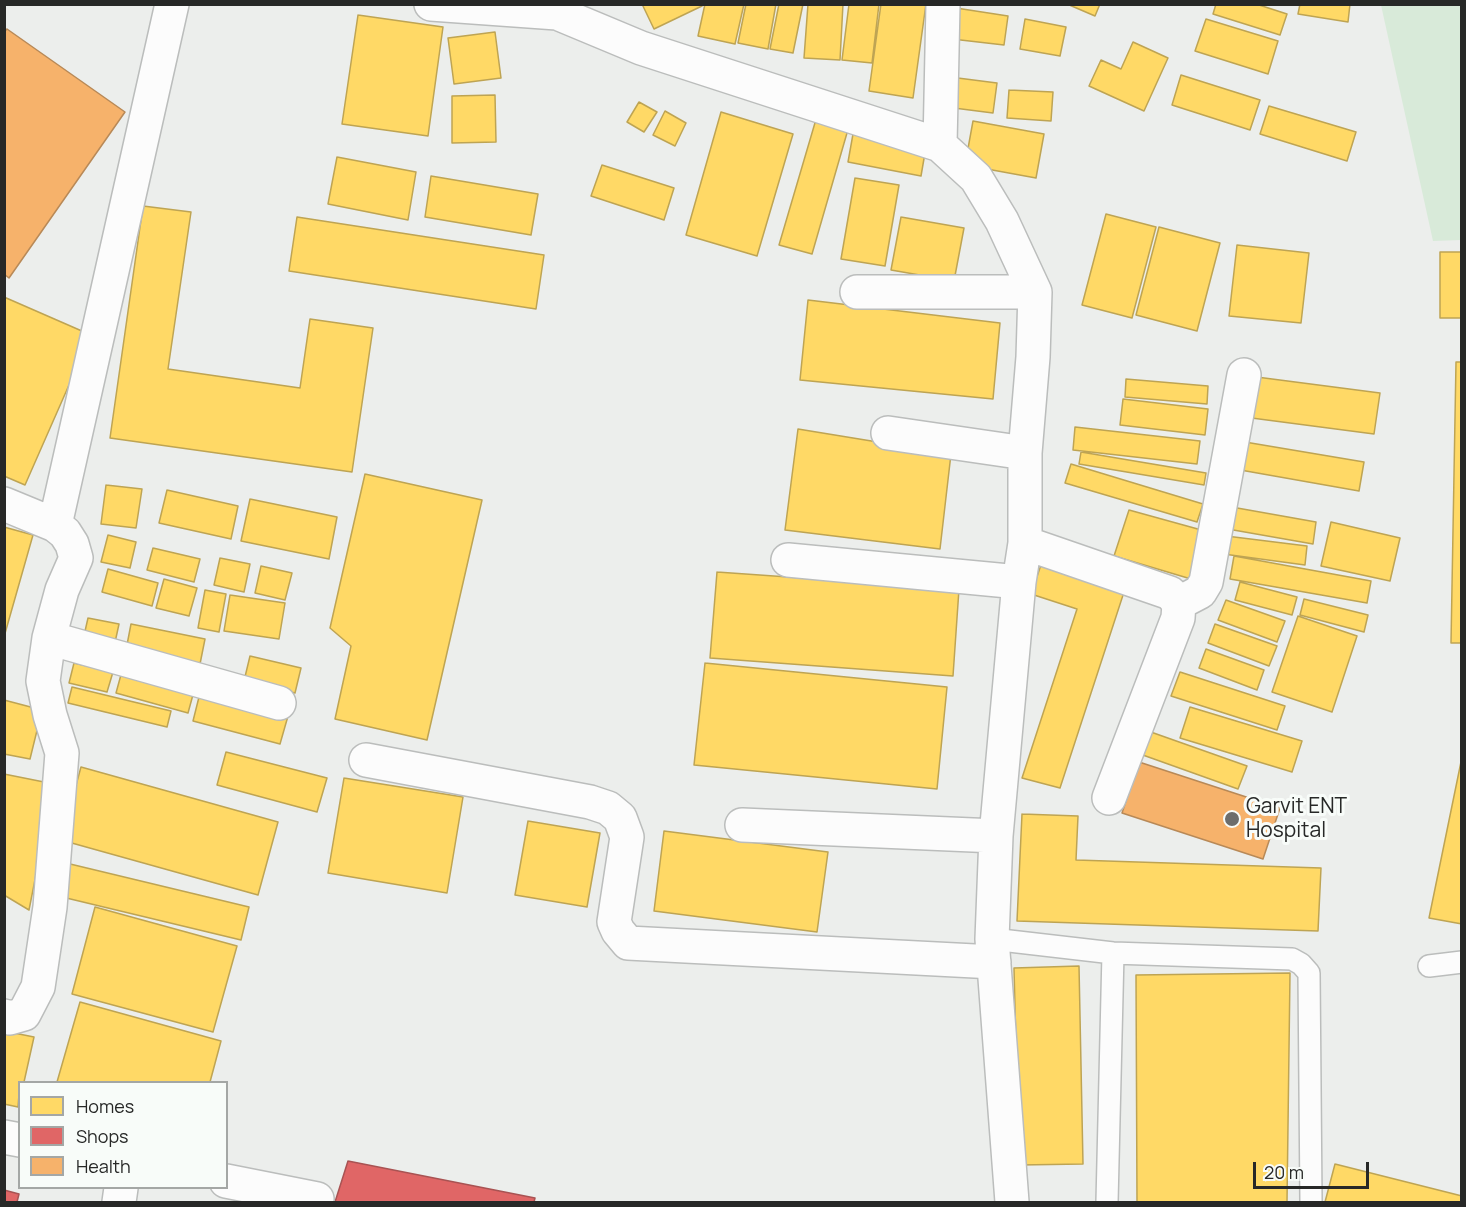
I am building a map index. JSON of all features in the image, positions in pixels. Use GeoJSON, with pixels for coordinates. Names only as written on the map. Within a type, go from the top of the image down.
{"type":"FeatureCollection","features":[{"type":"Feature","properties":{"kind":"street"},"geometry":{"type":"LineString","coordinates":[[55,525],[172,4]]}},
{"type":"Feature","properties":{"kind":"street"},"geometry":{"type":"LineString","coordinates":[[432,4],[553,9],[641,48],[939,145],[976,178],[1002,221],[1035,292],[1033,357],[1025,453],[1025,543],[1019,582],[996,836],[993,950],[1012,1203]]}},
{"type":"Feature","properties":{"kind":"street"},"geometry":{"type":"LineString","coordinates":[[939,145],[943,4]]}},
{"type":"Feature","properties":{"kind":"street"},"geometry":{"type":"LineString","coordinates":[[857,292],[1035,292]]}},
{"type":"Feature","properties":{"kind":"street"},"geometry":{"type":"LineString","coordinates":[[1179,603],[1200,592],[1206,582],[1245,375]]}},
{"type":"Feature","properties":{"kind":"street"},"geometry":{"type":"LineString","coordinates":[[888,433],[1025,453]]}},
{"type":"Feature","properties":{"kind":"street"},"geometry":{"type":"LineString","coordinates":[[4,504],[55,525],[65,533],[72,544],[76,558],[62,590],[49,638],[43,681],[50,715],[62,753],[50,907],[38,987],[24,1014],[10,1018],[4,1016]]}},
{"type":"Feature","properties":{"kind":"street"},"geometry":{"type":"LineString","coordinates":[[1025,543],[1170,593],[1179,603],[1178,618],[1109,798]]}},
{"type":"Feature","properties":{"kind":"street"},"geometry":{"type":"LineString","coordinates":[[788,560],[1019,582]]}},
{"type":"Feature","properties":{"kind":"street"},"geometry":{"type":"LineString","coordinates":[[49,638],[279,703]]}},
{"type":"Feature","properties":{"kind":"street"},"geometry":{"type":"LineString","coordinates":[[366,760],[590,802],[608,808],[620,818],[627,837],[614,922],[628,943],[993,950]]}},
{"type":"Feature","properties":{"kind":"street"},"geometry":{"type":"LineString","coordinates":[[742,825],[996,836]]}},
{"type":"Feature","properties":{"kind":"street"},"geometry":{"type":"LineString","coordinates":[[228,1181],[317,1199]]}},
{"type":"Feature","properties":{"kind":"lane"},"geometry":{"type":"LineString","coordinates":[[993,950],[1292,959],[1301,964],[1309,973],[1311,1203]]}},
{"type":"Feature","properties":{"kind":"lane"},"geometry":{"type":"LineString","coordinates":[[1107,1203],[1113,953]]}},
{"type":"Feature","properties":{"kind":"lane"},"geometry":{"type":"LineString","coordinates":[[1429,966],[1461,962]]}},
{"type":"Feature","properties":{"kind":"green space"},"geometry":{"type":"Polygon","coordinates":[[[1381,5],[1461,5],[1461,240],[1433,241],[1381,5]]]}},
{"type":"Feature","properties":{"kind":"building: Homes"},"geometry":{"type":"Polygon","coordinates":[[[642,4],[702,4],[702,6],[654,29],[642,4]]]}},
{"type":"Feature","properties":{"kind":"building: Homes"},"geometry":{"type":"Polygon","coordinates":[[[705,4],[744,4],[735,44],[698,36],[705,4]]]}},
{"type":"Feature","properties":{"kind":"building: Homes"},"geometry":{"type":"Polygon","coordinates":[[[746,4],[776,4],[768,49],[738,43],[746,4]]]}},
{"type":"Feature","properties":{"kind":"building: Homes"},"geometry":{"type":"Polygon","coordinates":[[[779,4],[803,4],[793,53],[770,49],[779,4]]]}},
{"type":"Feature","properties":{"kind":"building: Homes"},"geometry":{"type":"Polygon","coordinates":[[[808,4],[843,4],[840,60],[804,58],[808,4]]]}},
{"type":"Feature","properties":{"kind":"building: Homes"},"geometry":{"type":"Polygon","coordinates":[[[849,4],[879,4],[872,63],[842,60],[849,4]]]}},
{"type":"Feature","properties":{"kind":"building: Homes"},"geometry":{"type":"Polygon","coordinates":[[[881,4],[926,4],[913,98],[869,91],[881,4]]]}},
{"type":"Feature","properties":{"kind":"building: Homes"},"geometry":{"type":"Polygon","coordinates":[[[1067,4],[1100,4],[1095,16],[1067,4]]]}},
{"type":"Feature","properties":{"kind":"building: Homes"},"geometry":{"type":"Polygon","coordinates":[[[1216,4],[1256,4],[1287,14],[1280,35],[1213,14],[1216,4]]]}},
{"type":"Feature","properties":{"kind":"building: Homes"},"geometry":{"type":"Polygon","coordinates":[[[1300,4],[1350,4],[1348,22],[1298,14],[1300,4]]]}},
{"type":"Feature","properties":{"kind":"building: Homes"},"geometry":{"type":"Polygon","coordinates":[[[956,8],[1008,16],[1004,45],[952,39],[956,8]]]}},
{"type":"Feature","properties":{"kind":"building: Homes"},"geometry":{"type":"Polygon","coordinates":[[[358,15],[443,27],[428,136],[342,124],[358,15]]]}},
{"type":"Feature","properties":{"kind":"building: Homes"},"geometry":{"type":"Polygon","coordinates":[[[1025,19],[1066,27],[1060,56],[1020,49],[1025,19]]]}},
{"type":"Feature","properties":{"kind":"building: Homes"},"geometry":{"type":"Polygon","coordinates":[[[1206,19],[1278,41],[1268,74],[1195,51],[1206,19]]]}},
{"type":"Feature","properties":{"kind":"building: Homes"},"geometry":{"type":"Polygon","coordinates":[[[495,32],[501,78],[454,84],[448,38],[495,32]]]}},
{"type":"Feature","properties":{"kind":"building: Homes"},"geometry":{"type":"Polygon","coordinates":[[[1133,42],[1168,58],[1144,111],[1089,86],[1101,60],[1121,69],[1133,42]]]}},
{"type":"Feature","properties":{"kind":"building: Homes"},"geometry":{"type":"Polygon","coordinates":[[[1181,75],[1260,100],[1250,130],[1172,105],[1181,75]]]}},
{"type":"Feature","properties":{"kind":"building: Homes"},"geometry":{"type":"Polygon","coordinates":[[[950,77],[997,83],[993,113],[946,107],[950,77]]]}},
{"type":"Feature","properties":{"kind":"building: Homes"},"geometry":{"type":"Polygon","coordinates":[[[1009,90],[1053,92],[1051,121],[1007,118],[1009,90]]]}},
{"type":"Feature","properties":{"kind":"building: Homes"},"geometry":{"type":"Polygon","coordinates":[[[495,95],[496,142],[452,143],[452,96],[495,95]]]}},
{"type":"Feature","properties":{"kind":"building: Homes"},"geometry":{"type":"Polygon","coordinates":[[[639,102],[657,112],[644,132],[627,122],[639,102]]]}},
{"type":"Feature","properties":{"kind":"building: Homes"},"geometry":{"type":"Polygon","coordinates":[[[1269,106],[1356,132],[1347,161],[1260,134],[1269,106]]]}},
{"type":"Feature","properties":{"kind":"building: Homes"},"geometry":{"type":"Polygon","coordinates":[[[665,111],[686,123],[675,146],[653,135],[665,111]]]}},
{"type":"Feature","properties":{"kind":"building: Homes"},"geometry":{"type":"Polygon","coordinates":[[[721,112],[793,134],[757,256],[686,235],[721,112]]]}},
{"type":"Feature","properties":{"kind":"building: Homes"},"geometry":{"type":"Polygon","coordinates":[[[817,116],[849,126],[812,254],[779,245],[817,116]]]}},
{"type":"Feature","properties":{"kind":"building: Homes"},"geometry":{"type":"Polygon","coordinates":[[[973,121],[1044,134],[1036,178],[965,165],[973,121]]]}},
{"type":"Feature","properties":{"kind":"building: Homes"},"geometry":{"type":"Polygon","coordinates":[[[853,134],[926,147],[921,176],[848,162],[853,134]]]}},
{"type":"Feature","properties":{"kind":"building: Homes"},"geometry":{"type":"Polygon","coordinates":[[[337,157],[416,172],[408,220],[328,204],[337,157]]]}},
{"type":"Feature","properties":{"kind":"building: Homes"},"geometry":{"type":"Polygon","coordinates":[[[602,165],[674,188],[664,220],[591,196],[602,165]]]}},
{"type":"Feature","properties":{"kind":"building: Homes"},"geometry":{"type":"Polygon","coordinates":[[[431,176],[538,194],[531,235],[425,217],[431,176]]]}},
{"type":"Feature","properties":{"kind":"building: Homes"},"geometry":{"type":"Polygon","coordinates":[[[855,178],[899,185],[885,266],[841,259],[855,178]]]}},
{"type":"Feature","properties":{"kind":"building: Homes"},"geometry":{"type":"Polygon","coordinates":[[[143,206],[191,212],[168,369],[300,388],[310,319],[373,328],[352,472],[110,438],[143,206]]]}},
{"type":"Feature","properties":{"kind":"building: Homes"},"geometry":{"type":"Polygon","coordinates":[[[1106,214],[1156,227],[1132,318],[1082,305],[1106,214]]]}},
{"type":"Feature","properties":{"kind":"building: Homes"},"geometry":{"type":"Polygon","coordinates":[[[297,217],[544,255],[536,309],[289,271],[297,217]]]}},
{"type":"Feature","properties":{"kind":"building: Homes"},"geometry":{"type":"Polygon","coordinates":[[[901,217],[964,228],[954,281],[891,270],[901,217]]]}},
{"type":"Feature","properties":{"kind":"building: Homes"},"geometry":{"type":"Polygon","coordinates":[[[1159,227],[1220,243],[1197,331],[1136,315],[1159,227]]]}},
{"type":"Feature","properties":{"kind":"building: Homes"},"geometry":{"type":"Polygon","coordinates":[[[1237,245],[1309,253],[1301,323],[1229,316],[1237,245]]]}},
{"type":"Feature","properties":{"kind":"building: Homes"},"geometry":{"type":"Polygon","coordinates":[[[1440,252],[1462,252],[1462,318],[1440,318],[1440,252]]]}},
{"type":"Feature","properties":{"kind":"building: Homes"},"geometry":{"type":"Polygon","coordinates":[[[4,297],[91,335],[25,485],[4,476],[4,297]]]}},
{"type":"Feature","properties":{"kind":"building: Homes"},"geometry":{"type":"Polygon","coordinates":[[[808,300],[1000,323],[993,399],[800,380],[808,300]]]}},
{"type":"Feature","properties":{"kind":"building: Homes"},"geometry":{"type":"Polygon","coordinates":[[[1456,362],[1462,362],[1462,643],[1451,643],[1456,362]]]}},
{"type":"Feature","properties":{"kind":"building: Homes"},"geometry":{"type":"Polygon","coordinates":[[[1249,376],[1380,393],[1374,434],[1244,417],[1249,376]]]}},
{"type":"Feature","properties":{"kind":"building: Homes"},"geometry":{"type":"Polygon","coordinates":[[[1126,379],[1208,386],[1207,404],[1125,397],[1126,379]]]}},
{"type":"Feature","properties":{"kind":"building: Homes"},"geometry":{"type":"Polygon","coordinates":[[[1123,399],[1208,409],[1205,435],[1120,425],[1123,399]]]}},
{"type":"Feature","properties":{"kind":"building: Homes"},"geometry":{"type":"Polygon","coordinates":[[[1075,427],[1200,441],[1197,464],[1073,450],[1075,427]]]}},
{"type":"Feature","properties":{"kind":"building: Homes"},"geometry":{"type":"Polygon","coordinates":[[[798,429],[951,454],[940,549],[785,530],[798,429]]]}},
{"type":"Feature","properties":{"kind":"building: Homes"},"geometry":{"type":"Polygon","coordinates":[[[1233,440],[1364,462],[1359,491],[1229,468],[1233,440]]]}},
{"type":"Feature","properties":{"kind":"building: Homes"},"geometry":{"type":"Polygon","coordinates":[[[1081,452],[1206,473],[1204,485],[1079,464],[1081,452]]]}},
{"type":"Feature","properties":{"kind":"building: Homes"},"geometry":{"type":"Polygon","coordinates":[[[1071,464],[1203,504],[1197,522],[1065,483],[1071,464]]]}},
{"type":"Feature","properties":{"kind":"building: Homes"},"geometry":{"type":"Polygon","coordinates":[[[365,474],[482,500],[427,740],[335,719],[351,646],[330,628],[365,474]]]}},
{"type":"Feature","properties":{"kind":"building: Homes"},"geometry":{"type":"Polygon","coordinates":[[[106,485],[142,489],[136,528],[101,524],[106,485]]]}},
{"type":"Feature","properties":{"kind":"building: Homes"},"geometry":{"type":"Polygon","coordinates":[[[167,490],[238,506],[231,539],[159,523],[167,490]]]}},
{"type":"Feature","properties":{"kind":"building: Homes"},"geometry":{"type":"Polygon","coordinates":[[[250,499],[337,517],[329,559],[241,541],[250,499]]]}},
{"type":"Feature","properties":{"kind":"building: Homes"},"geometry":{"type":"Polygon","coordinates":[[[1226,506],[1316,522],[1313,544],[1222,528],[1226,506]]]}},
{"type":"Feature","properties":{"kind":"building: Homes"},"geometry":{"type":"Polygon","coordinates":[[[1129,510],[1205,531],[1191,579],[1114,556],[1129,510]]]}},
{"type":"Feature","properties":{"kind":"building: Homes"},"geometry":{"type":"Polygon","coordinates":[[[1331,522],[1400,538],[1390,581],[1321,566],[1331,522]]]}},
{"type":"Feature","properties":{"kind":"building: Homes"},"geometry":{"type":"Polygon","coordinates":[[[4,527],[33,535],[4,637],[4,527]]]}},
{"type":"Feature","properties":{"kind":"building: Homes"},"geometry":{"type":"Polygon","coordinates":[[[108,535],[136,542],[130,568],[101,562],[108,535]]]}},
{"type":"Feature","properties":{"kind":"building: Homes"},"geometry":{"type":"Polygon","coordinates":[[[1218,535],[1307,546],[1305,565],[1216,553],[1218,535]]]}},
{"type":"Feature","properties":{"kind":"building: Homes"},"geometry":{"type":"Polygon","coordinates":[[[153,548],[200,559],[194,582],[147,570],[153,548]]]}},
{"type":"Feature","properties":{"kind":"building: Homes"},"geometry":{"type":"Polygon","coordinates":[[[1234,556],[1371,581],[1367,603],[1230,579],[1234,556]]]}},
{"type":"Feature","properties":{"kind":"building: Homes"},"geometry":{"type":"Polygon","coordinates":[[[220,558],[250,564],[244,592],[214,585],[220,558]]]}},
{"type":"Feature","properties":{"kind":"building: Homes"},"geometry":{"type":"Polygon","coordinates":[[[1042,562],[1125,589],[1060,788],[1022,778],[1077,609],[1031,594],[1042,562]]]}},
{"type":"Feature","properties":{"kind":"building: Homes"},"geometry":{"type":"Polygon","coordinates":[[[261,566],[292,573],[285,600],[255,593],[261,566]]]}},
{"type":"Feature","properties":{"kind":"building: Homes"},"geometry":{"type":"Polygon","coordinates":[[[108,569],[158,583],[152,606],[102,592],[108,569]]]}},
{"type":"Feature","properties":{"kind":"building: Homes"},"geometry":{"type":"Polygon","coordinates":[[[717,572],[959,589],[953,676],[710,658],[717,572]]]}},
{"type":"Feature","properties":{"kind":"building: Homes"},"geometry":{"type":"Polygon","coordinates":[[[164,579],[197,588],[189,616],[156,608],[164,579]]]}},
{"type":"Feature","properties":{"kind":"building: Homes"},"geometry":{"type":"Polygon","coordinates":[[[1240,582],[1297,597],[1292,615],[1235,600],[1240,582]]]}},
{"type":"Feature","properties":{"kind":"building: Homes"},"geometry":{"type":"Polygon","coordinates":[[[205,590],[226,594],[219,632],[198,628],[205,590]]]}},
{"type":"Feature","properties":{"kind":"building: Homes"},"geometry":{"type":"Polygon","coordinates":[[[230,595],[285,603],[279,639],[224,631],[230,595]]]}},
{"type":"Feature","properties":{"kind":"building: Homes"},"geometry":{"type":"Polygon","coordinates":[[[1304,599],[1368,615],[1364,632],[1300,615],[1304,599]]]}},
{"type":"Feature","properties":{"kind":"building: Homes"},"geometry":{"type":"Polygon","coordinates":[[[1226,600],[1285,621],[1277,642],[1218,620],[1226,600]]]}},
{"type":"Feature","properties":{"kind":"building: Homes"},"geometry":{"type":"Polygon","coordinates":[[[1298,616],[1357,636],[1332,712],[1272,692],[1298,616]]]}},
{"type":"Feature","properties":{"kind":"building: Homes"},"geometry":{"type":"Polygon","coordinates":[[[88,618],[119,624],[114,647],[83,640],[88,618]]]}},
{"type":"Feature","properties":{"kind":"building: Homes"},"geometry":{"type":"Polygon","coordinates":[[[131,624],[205,639],[200,664],[126,650],[131,624]]]}},
{"type":"Feature","properties":{"kind":"building: Homes"},"geometry":{"type":"Polygon","coordinates":[[[1215,624],[1277,646],[1269,666],[1208,643],[1215,624]]]}},
{"type":"Feature","properties":{"kind":"building: Homes"},"geometry":{"type":"Polygon","coordinates":[[[1206,649],[1264,670],[1257,690],[1199,668],[1206,649]]]}},
{"type":"Feature","properties":{"kind":"building: Homes"},"geometry":{"type":"Polygon","coordinates":[[[250,656],[301,668],[295,693],[244,681],[250,656]]]}},
{"type":"Feature","properties":{"kind":"building: Homes"},"geometry":{"type":"Polygon","coordinates":[[[74,663],[113,672],[107,692],[69,683],[74,663]]]}},
{"type":"Feature","properties":{"kind":"building: Homes"},"geometry":{"type":"Polygon","coordinates":[[[705,663],[947,687],[937,789],[694,765],[705,663]]]}},
{"type":"Feature","properties":{"kind":"building: Homes"},"geometry":{"type":"Polygon","coordinates":[[[122,671],[194,691],[188,713],[116,693],[122,671]]]}},
{"type":"Feature","properties":{"kind":"building: Homes"},"geometry":{"type":"Polygon","coordinates":[[[1180,672],[1285,706],[1277,730],[1171,696],[1180,672]]]}},
{"type":"Feature","properties":{"kind":"building: Homes"},"geometry":{"type":"Polygon","coordinates":[[[72,687],[171,711],[167,727],[68,703],[72,687]]]}},
{"type":"Feature","properties":{"kind":"building: Homes"},"geometry":{"type":"Polygon","coordinates":[[[200,693],[288,716],[280,744],[193,721],[200,693]]]}},
{"type":"Feature","properties":{"kind":"building: Homes"},"geometry":{"type":"Polygon","coordinates":[[[4,700],[42,710],[30,759],[4,754],[4,700]]]}},
{"type":"Feature","properties":{"kind":"building: Homes"},"geometry":{"type":"Polygon","coordinates":[[[1190,707],[1302,741],[1292,772],[1180,738],[1190,707]]]}},
{"type":"Feature","properties":{"kind":"building: Homes"},"geometry":{"type":"Polygon","coordinates":[[[1148,731],[1247,766],[1238,789],[1140,754],[1148,731]]]}},
{"type":"Feature","properties":{"kind":"building: Homes"},"geometry":{"type":"Polygon","coordinates":[[[226,752],[327,778],[317,812],[217,785],[226,752]]]}},
{"type":"Feature","properties":{"kind":"building: Homes"},"geometry":{"type":"Polygon","coordinates":[[[1462,757],[1462,924],[1429,918],[1462,757]]]}},
{"type":"Feature","properties":{"kind":"building: Homes"},"geometry":{"type":"Polygon","coordinates":[[[81,767],[278,822],[258,895],[61,840],[81,767]]]}},
{"type":"Feature","properties":{"kind":"building: Homes"},"geometry":{"type":"Polygon","coordinates":[[[4,774],[54,784],[29,910],[4,895],[4,774]]]}},
{"type":"Feature","properties":{"kind":"building: Homes"},"geometry":{"type":"Polygon","coordinates":[[[344,778],[463,797],[447,893],[328,873],[344,778]]]}},
{"type":"Feature","properties":{"kind":"building: Homes"},"geometry":{"type":"Polygon","coordinates":[[[1022,814],[1078,816],[1076,860],[1321,868],[1318,931],[1017,921],[1022,814]]]}},
{"type":"Feature","properties":{"kind":"building: Homes"},"geometry":{"type":"Polygon","coordinates":[[[528,821],[600,833],[587,907],[515,895],[528,821]]]}},
{"type":"Feature","properties":{"kind":"building: Homes"},"geometry":{"type":"Polygon","coordinates":[[[664,831],[828,852],[817,932],[654,911],[664,831]]]}},
{"type":"Feature","properties":{"kind":"building: Homes"},"geometry":{"type":"Polygon","coordinates":[[[66,863],[249,907],[241,940],[58,896],[66,863]]]}},
{"type":"Feature","properties":{"kind":"building: Homes"},"geometry":{"type":"Polygon","coordinates":[[[95,907],[237,946],[213,1032],[72,994],[95,907]]]}},
{"type":"Feature","properties":{"kind":"building: Homes"},"geometry":{"type":"Polygon","coordinates":[[[1079,966],[1083,1164],[1019,1165],[1014,968],[1079,966]]]}},
{"type":"Feature","properties":{"kind":"building: Homes"},"geometry":{"type":"Polygon","coordinates":[[[1290,973],[1287,1202],[1137,1202],[1136,975],[1290,973]]]}},
{"type":"Feature","properties":{"kind":"building: Homes"},"geometry":{"type":"Polygon","coordinates":[[[80,1002],[221,1041],[210,1081],[57,1081],[80,1002]]]}},
{"type":"Feature","properties":{"kind":"building: Homes"},"geometry":{"type":"Polygon","coordinates":[[[4,1031],[34,1037],[24,1081],[18,1081],[18,1107],[4,1104],[4,1031]]]}},
{"type":"Feature","properties":{"kind":"building: Homes"},"geometry":{"type":"Polygon","coordinates":[[[1335,1164],[1462,1196],[1462,1202],[1325,1202],[1335,1164]]]}},
{"type":"Feature","properties":{"kind":"building: Shops"},"geometry":{"type":"Polygon","coordinates":[[[348,1161],[535,1198],[534,1202],[335,1202],[348,1161]]]}},
{"type":"Feature","properties":{"kind":"building: Shops"},"geometry":{"type":"Polygon","coordinates":[[[4,1190],[19,1194],[17,1202],[4,1202],[4,1190]]]}},
{"type":"Feature","properties":{"kind":"building: Health"},"geometry":{"type":"Polygon","coordinates":[[[7,29],[125,112],[9,278],[4,274],[4,32],[7,29]]]}},
{"type":"Feature","properties":{"kind":"building: Health"},"geometry":{"type":"Polygon","coordinates":[[[1139,762],[1280,808],[1263,859],[1122,813],[1139,762]]]}},
{"type":"Feature","properties":{"kind":"place","name":"Garvit ENT Hospital"},"geometry":{"type":"Point","coordinates":[1232,819]}}]}
